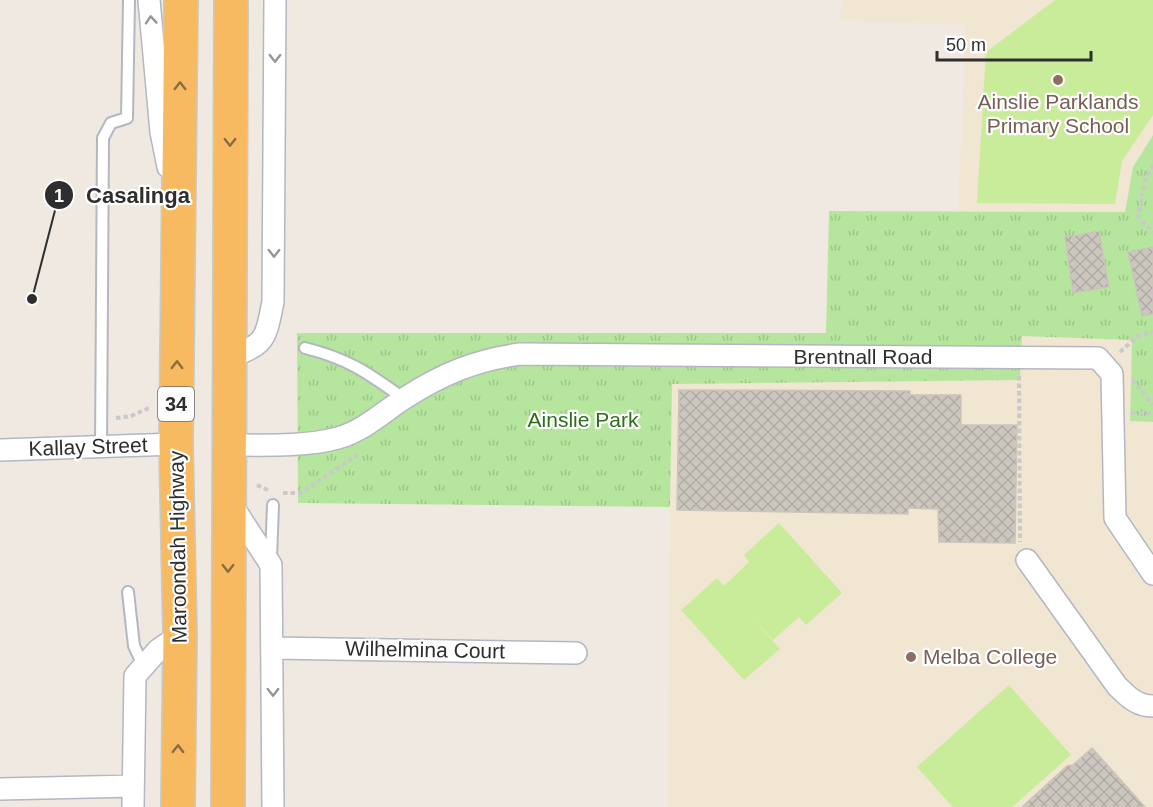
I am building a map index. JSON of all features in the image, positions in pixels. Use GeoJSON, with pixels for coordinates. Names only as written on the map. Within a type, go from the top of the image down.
{"type":"FeatureCollection","features":[{"type":"Feature","properties":{"kind":"highway","name":"Maroondah Highway"},"geometry":{"type":"LineString","coordinates":[[178,807],[180,635],[176,444],[181,0]]}},
{"type":"Feature","properties":{"kind":"highway"},"geometry":{"type":"LineString","coordinates":[[228,807],[243,492],[228,445],[231,0]]}},
{"type":"Feature","properties":{"kind":"highway"},"geometry":{"type":"LineString","coordinates":[[176,444],[228,445]]}},
{"type":"Feature","properties":{"kind":"street"},"geometry":{"type":"LineString","coordinates":[[149,0],[161,132],[179,224]]}},
{"type":"Feature","properties":{"kind":"street"},"geometry":{"type":"LineString","coordinates":[[229,358],[259,346],[267,330],[273,302],[275,0]]}},
{"type":"Feature","properties":{"kind":"street","name":"Brentnall Road"},"geometry":{"type":"LineString","coordinates":[[228,445],[295,443],[338,438],[372,423],[403,398],[450,371],[488,359],[520,354],[1019,367],[1098,358],[1106,365]]}},
{"type":"Feature","properties":{"kind":"street"},"geometry":{"type":"LineString","coordinates":[[1106,365],[1112,374],[1113,386],[1115,518],[1153,574]]}},
{"type":"Feature","properties":{"kind":"street","name":"Kallay Street"},"geometry":{"type":"LineString","coordinates":[[0,450],[176,444]]}},
{"type":"Feature","properties":{"kind":"street"},"geometry":{"type":"LineString","coordinates":[[243,492],[271,564],[273,807]]}},
{"type":"Feature","properties":{"kind":"street"},"geometry":{"type":"LineString","coordinates":[[1027,560],[1117,686],[1129,698],[1144,706],[1153,706]]}},
{"type":"Feature","properties":{"kind":"street"},"geometry":{"type":"LineString","coordinates":[[133,807],[135,676],[159,650],[180,635]]}},
{"type":"Feature","properties":{"kind":"street","name":"Wilhelmina Court"},"geometry":{"type":"LineString","coordinates":[[273,648],[576,653]]}},
{"type":"Feature","properties":{"kind":"street"},"geometry":{"type":"LineString","coordinates":[[0,789],[133,786]]}},
{"type":"Feature","properties":{"kind":"lane"},"geometry":{"type":"LineString","coordinates":[[101,448],[103,138],[111,123],[127,118],[129,0]]}},
{"type":"Feature","properties":{"kind":"lane"},"geometry":{"type":"LineString","coordinates":[[305,348],[337,356],[359,366],[403,398]]}},
{"type":"Feature","properties":{"kind":"lane"},"geometry":{"type":"LineString","coordinates":[[271,564],[273,506]]}},
{"type":"Feature","properties":{"kind":"lane"},"geometry":{"type":"LineString","coordinates":[[128,592],[134,646],[144,667]]}},
{"type":"Feature","properties":{"kind":"path"},"geometry":{"type":"LineString","coordinates":[[1153,165],[1146,177],[1138,217],[1153,232]]}},
{"type":"Feature","properties":{"kind":"path"},"geometry":{"type":"LineString","coordinates":[[1106,365],[1138,336],[1153,332]]}},
{"type":"Feature","properties":{"kind":"path"},"geometry":{"type":"LineString","coordinates":[[1007,377],[1019,367]]}},
{"type":"Feature","properties":{"kind":"path"},"geometry":{"type":"LineString","coordinates":[[1019,367],[1019,539],[1027,560]]}},
{"type":"Feature","properties":{"kind":"path"},"geometry":{"type":"LineString","coordinates":[[101,420],[131,416],[149,408]]}},
{"type":"Feature","properties":{"kind":"path"},"geometry":{"type":"LineString","coordinates":[[243,492],[301,493],[367,448]]}},
{"type":"Feature","properties":{"kind":"shaded area","name":"Ainslie Parklands Primary School"},"geometry":{"type":"Polygon","coordinates":[[[842,0],[1153,0],[1153,135],[1133,167],[1125,212],[958,211],[966,25],[840,20],[842,0]]]}},
{"type":"Feature","properties":{"kind":"shaded area","name":"Melba College"},"geometry":{"type":"Polygon","coordinates":[[[1021,336],[1132,339],[1130,421],[1153,422],[1153,807],[668,807],[671,384],[1019,380],[1021,336]]]}},
{"type":"Feature","properties":{"kind":"green space","name":"Ainslie Parklands Primary School"},"geometry":{"type":"Polygon","coordinates":[[[1055,0],[1153,0],[1153,115],[1122,161],[1115,204],[977,203],[986,52],[1055,0]]]}},
{"type":"Feature","properties":{"kind":"green space","name":"Ainslie Park"},"geometry":{"type":"Polygon","coordinates":[[[1153,135],[1153,422],[1130,421],[1132,340],[1022,336],[1020,380],[672,384],[670,507],[298,503],[297,333],[826,333],[829,211],[1125,212],[1133,167],[1153,135]]]}},
{"type":"Feature","properties":{"kind":"green space"},"geometry":{"type":"Polygon","coordinates":[[[779,523],[842,593],[806,625],[799,617],[773,640],[742,606],[780,649],[744,680],[681,610],[717,578],[724,586],[749,562],[744,555],[779,523]]]}},
{"type":"Feature","properties":{"kind":"green space"},"geometry":{"type":"Polygon","coordinates":[[[1009,685],[1071,755],[1012,807],[953,807],[917,767],[1009,685]]]}},
{"type":"Feature","properties":{"kind":"building"},"geometry":{"type":"Polygon","coordinates":[[[1099,231],[1109,287],[1073,293],[1065,237],[1099,231]]]}},
{"type":"Feature","properties":{"kind":"building"},"geometry":{"type":"Polygon","coordinates":[[[1153,247],[1153,314],[1142,316],[1128,252],[1153,247]]]}},
{"type":"Feature","properties":{"kind":"building"},"geometry":{"type":"Polygon","coordinates":[[[679,390],[910,391],[910,395],[961,395],[961,425],[1017,425],[1015,543],[939,542],[938,509],[908,508],[908,514],[677,510],[679,390]]]}},
{"type":"Feature","properties":{"kind":"building"},"geometry":{"type":"Polygon","coordinates":[[[1092,748],[1145,807],[1022,807],[1067,766],[1073,765],[1092,748]]]}},
{"type":"Feature","properties":{"kind":"place","name":"Ainslie Parklands Primary School"},"geometry":{"type":"Point","coordinates":[1058,80]}},
{"type":"Feature","properties":{"kind":"place","name":"Casalinga"},"geometry":{"type":"Point","coordinates":[32,299]}},
{"type":"Feature","properties":{"kind":"place","name":"Melba College"},"geometry":{"type":"Point","coordinates":[911,657]}}]}
